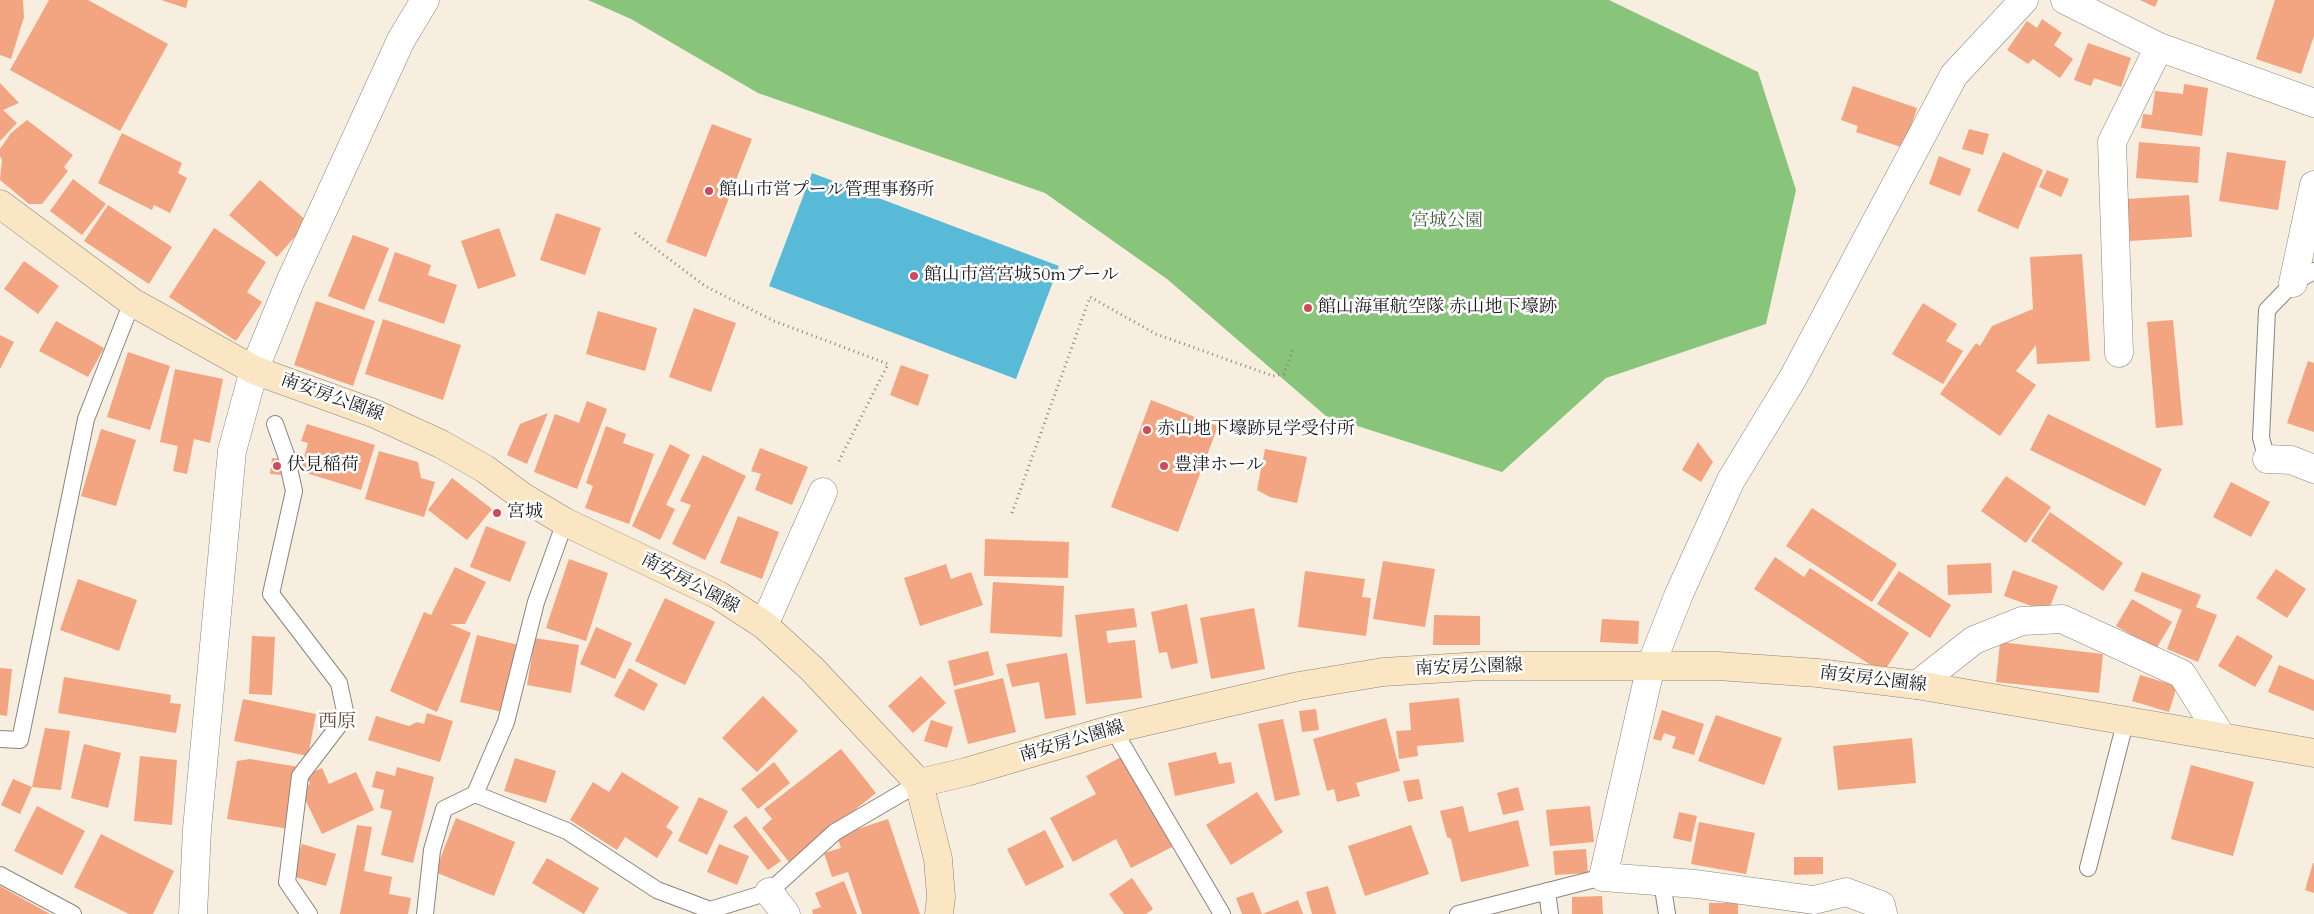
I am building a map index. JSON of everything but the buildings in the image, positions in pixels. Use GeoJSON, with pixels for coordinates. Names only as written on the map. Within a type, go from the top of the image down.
{"type":"FeatureCollection","features":[{"type":"Feature","properties":{"kind":"main road","name":"南安房公園線"},"geometry":{"type":"LineString","coordinates":[[0,204],[132,302],[254,370],[373,413],[434,440],[485,469],[523,497],[565,522],[718,595],[764,625],[812,669],[919,783],[966,772],[1114,729],[1299,686],[1382,672],[1482,666],[1718,666],[1818,673],[1916,685],[2126,719],[2314,753]]}},
{"type":"Feature","properties":{"kind":"main road"},"geometry":{"type":"LineString","coordinates":[[919,783],[938,859],[942,897],[939,914]]}},
{"type":"Feature","properties":{"kind":"street"},"geometry":{"type":"LineString","coordinates":[[193,914],[197,829],[232,451],[254,370],[298,265],[401,40],[425,0]]}},
{"type":"Feature","properties":{"kind":"street"},"geometry":{"type":"LineString","coordinates":[[1883,914],[1881,905],[1846,892],[1814,900],[1696,884],[1603,878],[1651,665],[1679,594],[1732,480],[1793,378],[1954,74],[2024,0]]}},
{"type":"Feature","properties":{"kind":"street"},"geometry":{"type":"LineString","coordinates":[[2064,0],[2159,48],[2314,103]]}},
{"type":"Feature","properties":{"kind":"street"},"geometry":{"type":"LineString","coordinates":[[2119,353],[2112,142],[2159,48]]}},
{"type":"Feature","properties":{"kind":"street"},"geometry":{"type":"LineString","coordinates":[[2303,277],[2314,185]]}},
{"type":"Feature","properties":{"kind":"street"},"geometry":{"type":"LineString","coordinates":[[2267,459],[2291,460],[2314,469]]}},
{"type":"Feature","properties":{"kind":"street"},"geometry":{"type":"LineString","coordinates":[[764,625],[824,492]]}},
{"type":"Feature","properties":{"kind":"street"},"geometry":{"type":"LineString","coordinates":[[1916,685],[1974,640],[2022,621],[2062,619],[2182,674],[2221,736]]}},
{"type":"Feature","properties":{"kind":"street"},"geometry":{"type":"LineString","coordinates":[[769,892],[786,914]]}},
{"type":"Feature","properties":{"kind":"lane"},"geometry":{"type":"LineString","coordinates":[[2267,459],[2260,438],[2267,310],[2303,277]]}},
{"type":"Feature","properties":{"kind":"lane"},"geometry":{"type":"LineString","coordinates":[[0,739],[20,740],[86,419],[132,302]]}},
{"type":"Feature","properties":{"kind":"lane"},"geometry":{"type":"LineString","coordinates":[[275,424],[286,455],[294,491],[271,594],[339,683],[346,716],[300,776],[288,882],[309,914]]}},
{"type":"Feature","properties":{"kind":"lane"},"geometry":{"type":"LineString","coordinates":[[425,914],[432,850],[444,809],[475,794],[506,722],[536,602],[565,522]]}},
{"type":"Feature","properties":{"kind":"lane"},"geometry":{"type":"LineString","coordinates":[[2088,868],[2126,719]]}},
{"type":"Feature","properties":{"kind":"lane"},"geometry":{"type":"LineString","coordinates":[[1114,729],[1222,914]]}},
{"type":"Feature","properties":{"kind":"lane"},"geometry":{"type":"LineString","coordinates":[[475,794],[567,831],[657,890],[710,910],[769,892],[836,832],[919,783]]}},
{"type":"Feature","properties":{"kind":"lane"},"geometry":{"type":"LineString","coordinates":[[0,875],[73,914]]}},
{"type":"Feature","properties":{"kind":"lane"},"geometry":{"type":"LineString","coordinates":[[1458,914],[1548,890],[1603,878]]}},
{"type":"Feature","properties":{"kind":"lane"},"geometry":{"type":"LineString","coordinates":[[1662,882],[1667,914]]}},
{"type":"Feature","properties":{"kind":"lane"},"geometry":{"type":"LineString","coordinates":[[1548,890],[1550,914]]}},
{"type":"Feature","properties":{"kind":"path"},"geometry":{"type":"LineString","coordinates":[[635,232],[705,286],[774,321],[888,364],[824,492]]}},
{"type":"Feature","properties":{"kind":"path"},"geometry":{"type":"LineString","coordinates":[[1012,513],[1090,297],[1156,334],[1273,376],[1284,374],[1293,349]]}},
{"type":"Feature","properties":{"kind":"green space","name":"宮城公園"},"geometry":{"type":"Polygon","coordinates":[[[588,0],[1609,0],[1758,72],[1796,190],[1766,324],[1606,378],[1502,472],[1326,416],[1167,279],[1045,193],[758,93],[631,19],[588,0]]]}},
{"type":"Feature","properties":{"kind":"water","name":"館山市営宮城50mプール"},"geometry":{"type":"Polygon","coordinates":[[[812,173],[1059,266],[1016,379],[769,286],[812,173]]]}},
{"type":"Feature","properties":{"kind":"place","name":"館山市営プール管理事務所"},"geometry":{"type":"Point","coordinates":[709,191]}},
{"type":"Feature","properties":{"kind":"place","name":"館山市営宮城50mプール"},"geometry":{"type":"Point","coordinates":[914,276]}},
{"type":"Feature","properties":{"kind":"place","name":"館山海軍航空隊 赤山地下壕跡"},"geometry":{"type":"Point","coordinates":[1308,308]}},
{"type":"Feature","properties":{"kind":"place","name":"赤山地下壕跡見学受付所"},"geometry":{"type":"Point","coordinates":[1147,430]}},
{"type":"Feature","properties":{"kind":"place","name":"伏見稲荷"},"geometry":{"type":"Point","coordinates":[277,466]}},
{"type":"Feature","properties":{"kind":"place","name":"豊津ホール"},"geometry":{"type":"Point","coordinates":[1164,466]}},
{"type":"Feature","properties":{"kind":"place","name":"宮城"},"geometry":{"type":"Point","coordinates":[497,513]}},
{"type":"Feature","properties":{"kind":"district","name":"西原"},"geometry":{"type":"Point","coordinates":[337,723]}}]}
